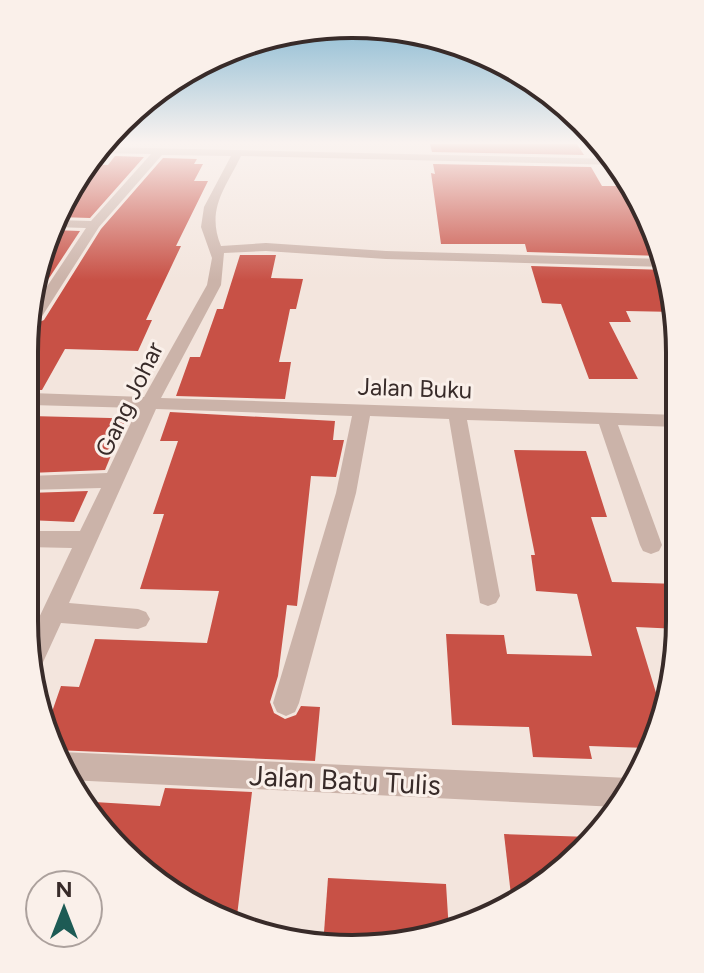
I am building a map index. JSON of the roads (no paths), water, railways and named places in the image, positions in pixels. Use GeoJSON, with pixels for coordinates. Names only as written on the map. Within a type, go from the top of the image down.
{"type":"FeatureCollection","features":[{"type":"Feature","properties":{"kind":"street"},"geometry":{"type":"LineString","coordinates":[[42,304],[94,225],[126,189]]}},
{"type":"Feature","properties":{"kind":"street","name":"Gang Johar"},"geometry":{"type":"LineString","coordinates":[[39,645],[150,402],[214,285],[219,258],[207,227],[210,207],[222,189]]}},
{"type":"Feature","properties":{"kind":"street"},"geometry":{"type":"LineString","coordinates":[[65,224],[94,225]]}},
{"type":"Feature","properties":{"kind":"street"},"geometry":{"type":"LineString","coordinates":[[214,250],[266,247],[386,255],[652,263]]}},
{"type":"Feature","properties":{"kind":"street","name":"Jalan Buku"},"geometry":{"type":"LineString","coordinates":[[38,399],[666,420]]}},
{"type":"Feature","properties":{"kind":"street"},"geometry":{"type":"LineString","coordinates":[[286,703],[346,493],[362,410]]}},
{"type":"Feature","properties":{"kind":"street"},"geometry":{"type":"LineString","coordinates":[[457,413],[488,596]]}},
{"type":"Feature","properties":{"kind":"street"},"geometry":{"type":"LineString","coordinates":[[606,418],[651,545]]}},
{"type":"Feature","properties":{"kind":"street"},"geometry":{"type":"LineString","coordinates":[[38,483],[116,480]]}},
{"type":"Feature","properties":{"kind":"street"},"geometry":{"type":"LineString","coordinates":[[38,539],[89,540]]}},
{"type":"Feature","properties":{"kind":"street"},"geometry":{"type":"LineString","coordinates":[[56,612],[138,619]]}},
{"type":"Feature","properties":{"kind":"street","name":"Jalan Batu Tulis"},"geometry":{"type":"LineString","coordinates":[[74,767],[615,792]]}}]}
